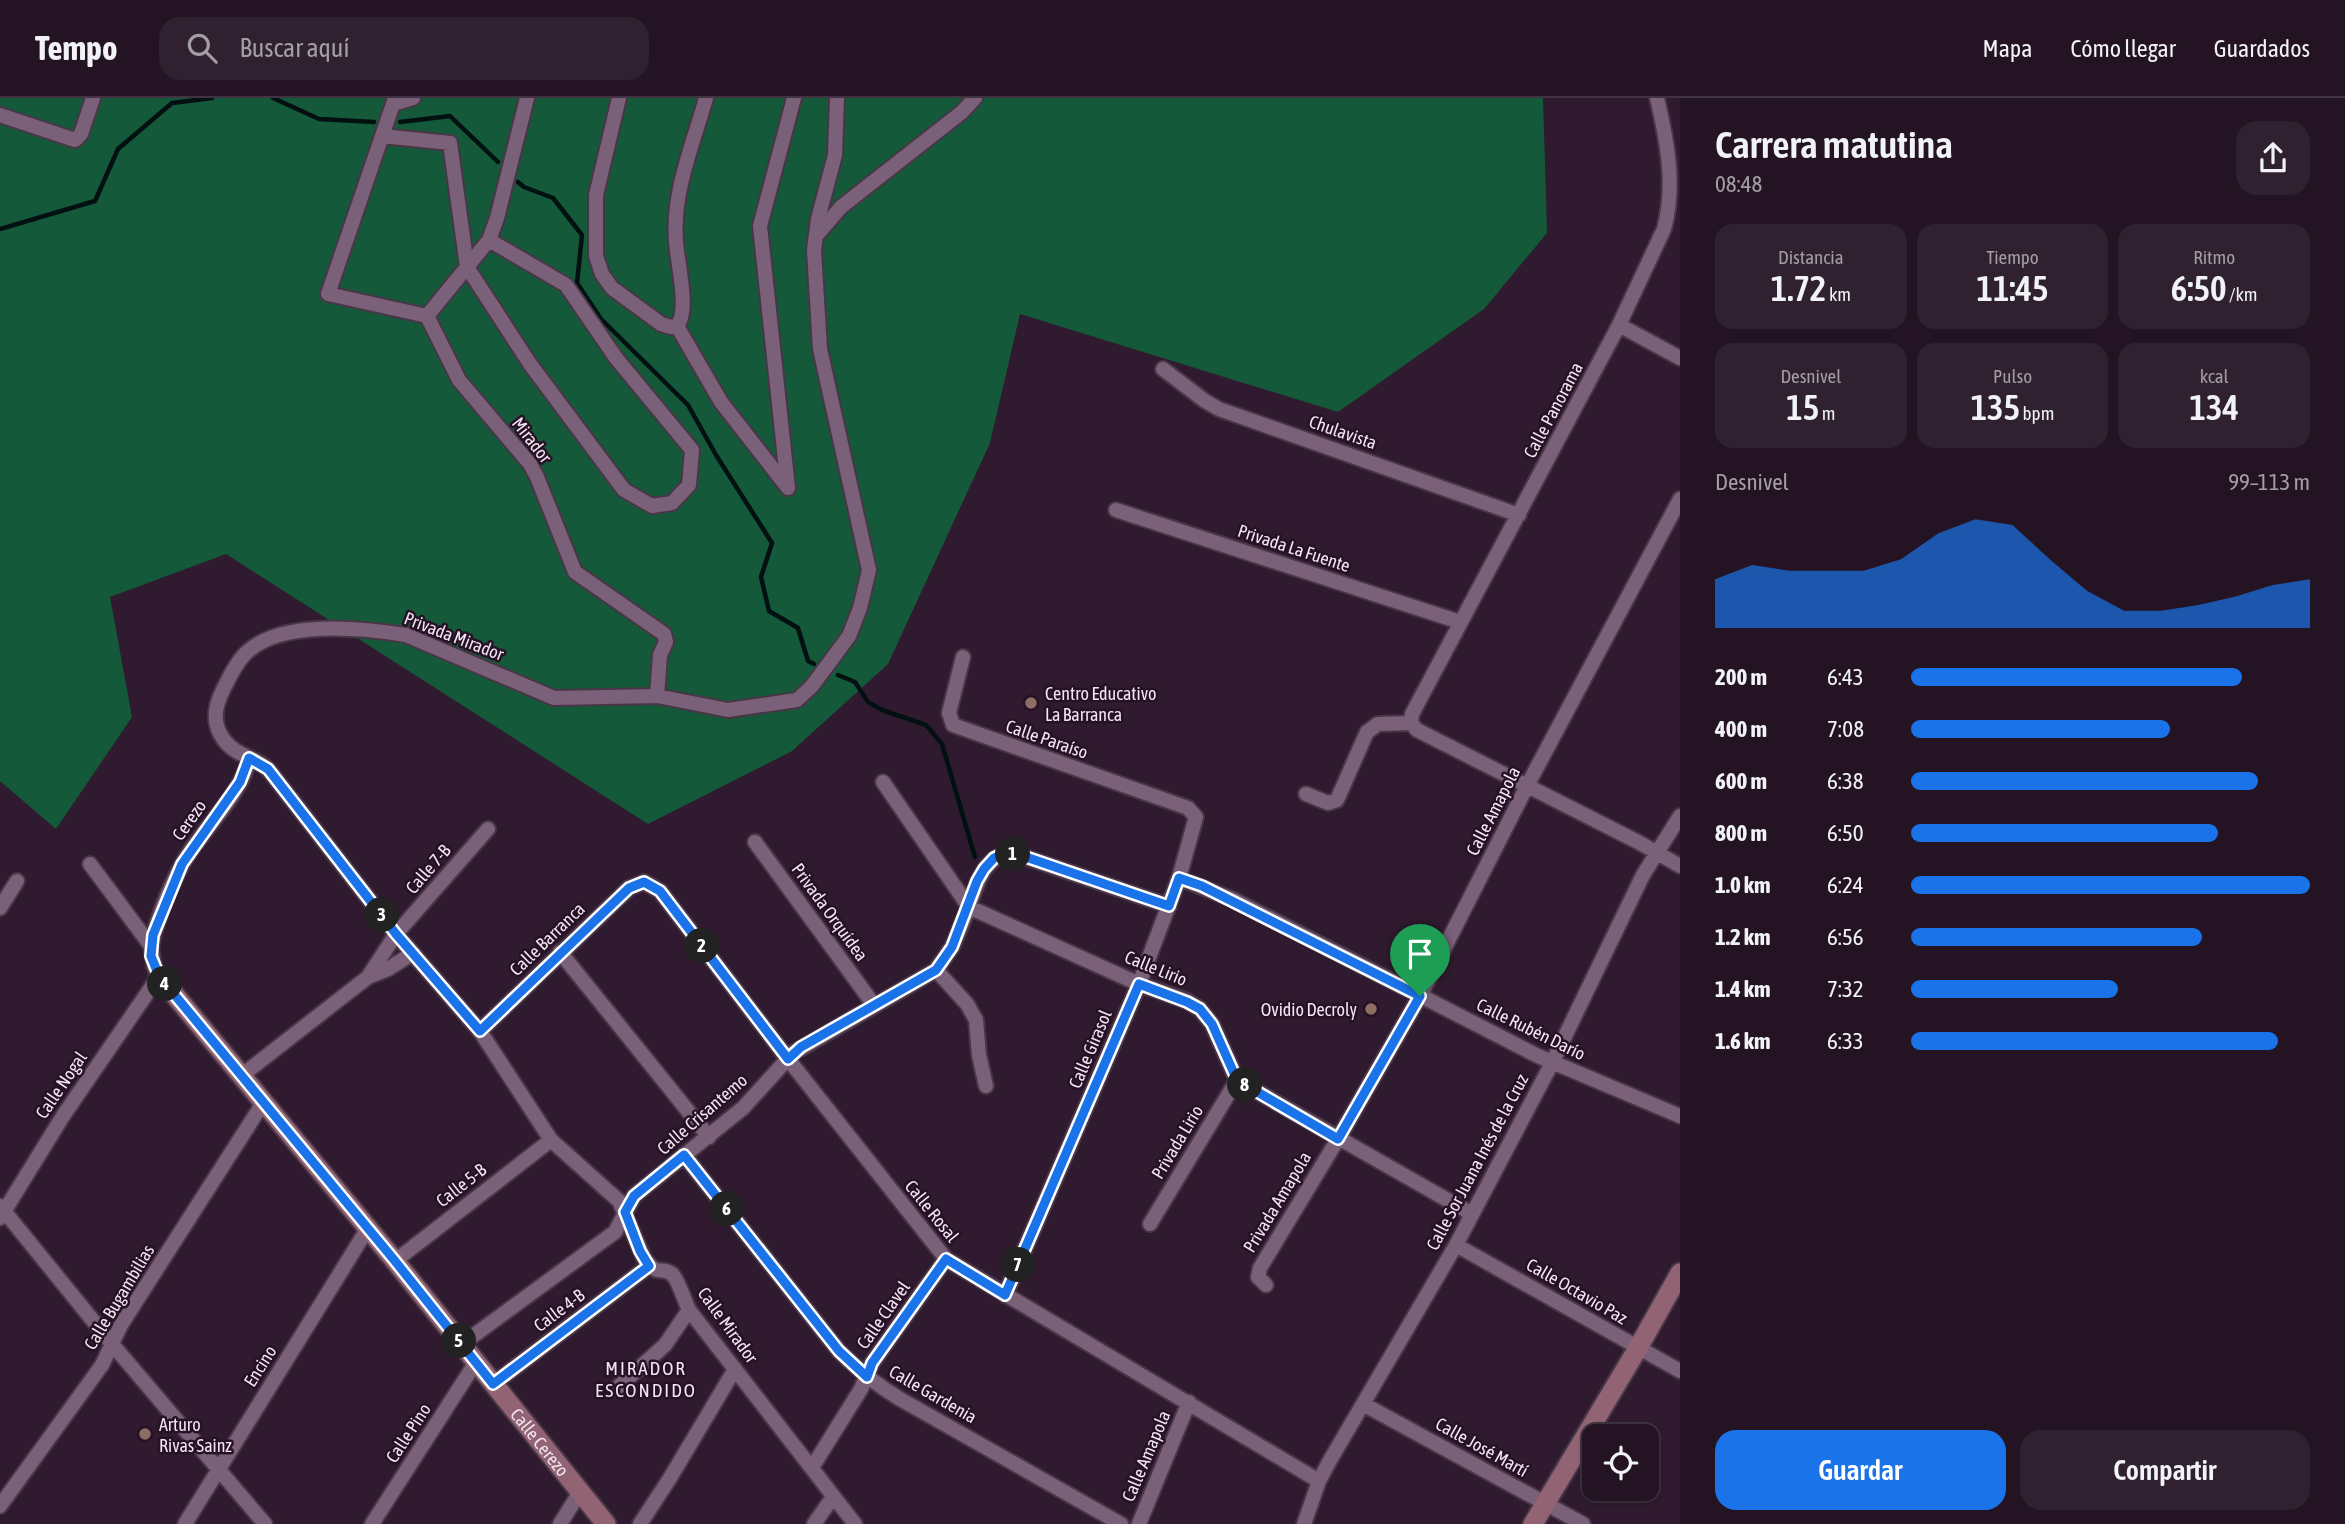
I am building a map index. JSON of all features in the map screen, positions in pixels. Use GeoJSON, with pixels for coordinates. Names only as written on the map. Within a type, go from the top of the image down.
{"type":"FeatureCollection","features":[{"type":"Feature","properties":{"kind":"street"},"geometry":{"type":"LineString","coordinates":[[0,116],[75,139],[81,134],[93,98]]}},
{"type":"Feature","properties":{"kind":"street"},"geometry":{"type":"LineString","coordinates":[[413,98],[394,101],[328,294],[427,316],[489,240],[527,98]]}},
{"type":"Feature","properties":{"kind":"street"},"geometry":{"type":"LineString","coordinates":[[619,98],[596,195],[596,256],[612,288],[661,324],[671,327],[682,321],[683,305],[676,241],[676,208],[706,98]]}},
{"type":"Feature","properties":{"kind":"street"},"geometry":{"type":"LineString","coordinates":[[677,326],[721,402],[788,488],[760,226],[794,98]]}},
{"type":"Feature","properties":{"kind":"street","name":"Privada Mirador"},"geometry":{"type":"LineString","coordinates":[[413,953],[268,769],[230,747],[215,724],[217,704],[245,654],[260,643],[303,630],[354,629],[405,635],[554,698],[657,696],[728,710],[797,700],[812,686],[849,636],[860,608],[869,570],[822,368],[814,264],[815,237],[835,155],[837,98]]}},
{"type":"Feature","properties":{"kind":"street"},"geometry":{"type":"LineString","coordinates":[[815,237],[841,207],[962,112],[975,98]]}},
{"type":"Feature","properties":{"kind":"street","name":"Calle Panorama"},"geometry":{"type":"LineString","coordinates":[[1411,723],[1412,715],[1460,622],[1619,325],[1664,229],[1668,215],[1670,171],[1657,98]]}},
{"type":"Feature","properties":{"kind":"street"},"geometry":{"type":"LineString","coordinates":[[382,136],[450,143],[467,267],[530,364],[624,490],[652,506],[672,503],[690,485],[692,450],[616,358],[566,285],[489,240]]}},
{"type":"Feature","properties":{"kind":"street","name":"Mirador"},"geometry":{"type":"LineString","coordinates":[[427,316],[459,380],[530,464],[575,572],[664,634],[666,642],[660,655],[657,696]]}},
{"type":"Feature","properties":{"kind":"street"},"geometry":{"type":"LineString","coordinates":[[1619,325],[1680,358]]}},
{"type":"Feature","properties":{"kind":"street","name":"Chulavista"},"geometry":{"type":"LineString","coordinates":[[1163,369],[1219,409],[1519,514]]}},
{"type":"Feature","properties":{"kind":"street","name":"Calle Amapola"},"geometry":{"type":"LineString","coordinates":[[1338,1139],[1420,996],[1527,786],[1680,499]]}},
{"type":"Feature","properties":{"kind":"street","name":"Privada La Fuente"},"geometry":{"type":"LineString","coordinates":[[1116,510],[1460,622]]}},
{"type":"Feature","properties":{"kind":"street","name":"Calle Paraíso"},"geometry":{"type":"LineString","coordinates":[[963,657],[949,713],[953,725],[1188,808],[1195,813]]}},
{"type":"Feature","properties":{"kind":"street"},"geometry":{"type":"LineString","coordinates":[[1306,794],[1328,803],[1337,800],[1367,732],[1378,724],[1411,723],[1417,730],[1680,866]]}},
{"type":"Feature","properties":{"kind":"street","name":"Cerezo"},"geometry":{"type":"LineString","coordinates":[[151,946],[182,864],[240,782],[249,758]]}},
{"type":"Feature","properties":{"kind":"street"},"geometry":{"type":"LineString","coordinates":[[883,782],[967,912]]}},
{"type":"Feature","properties":{"kind":"street","name":"Calle Girasol"},"geometry":{"type":"LineString","coordinates":[[1005,1295],[1139,984],[1179,878],[1196,822],[1195,813]]}},
{"type":"Feature","properties":{"kind":"street","name":"Calle Sor Juana Inés de la Cruz"},"geometry":{"type":"LineString","coordinates":[[1304,1524],[1319,1481],[1456,1245],[1552,1063],[1643,875],[1680,816]]}},
{"type":"Feature","properties":{"kind":"street","name":"Calle 7-B"},"geometry":{"type":"LineString","coordinates":[[396,934],[488,829]]}},
{"type":"Feature","properties":{"kind":"street","name":"Privada Orquídea"},"geometry":{"type":"LineString","coordinates":[[755,842],[874,1004]]}},
{"type":"Feature","properties":{"kind":"street"},"geometry":{"type":"LineString","coordinates":[[967,912],[984,869],[994,858],[1013,853],[1169,906]]}},
{"type":"Feature","properties":{"kind":"street","name":"Calle Cerezo"},"geometry":{"type":"LineString","coordinates":[[90,864],[151,946],[153,966],[159,976],[395,1261],[606,1524]]}},
{"type":"Feature","properties":{"kind":"street","name":"Calle Rubén Darío"},"geometry":{"type":"LineString","coordinates":[[1179,878],[1216,892],[1552,1063],[1680,1116]]}},
{"type":"Feature","properties":{"kind":"street"},"geometry":{"type":"LineString","coordinates":[[0,908],[17,881]]}},
{"type":"Feature","properties":{"kind":"street","name":"Calle Barranca"},"geometry":{"type":"LineString","coordinates":[[480,1031],[629,888],[644,882]]}},
{"type":"Feature","properties":{"kind":"street","name":"Calle Rosal"},"geometry":{"type":"LineString","coordinates":[[644,882],[660,891],[946,1259],[1319,1481]]}},
{"type":"Feature","properties":{"kind":"street","name":"Calle Crisantemo"},"geometry":{"type":"LineString","coordinates":[[462,1344],[615,1232],[634,1196],[743,1108],[801,1047],[936,970],[952,947],[967,912]]}},
{"type":"Feature","properties":{"kind":"street","name":"Calle Lirio"},"geometry":{"type":"LineString","coordinates":[[967,912],[1200,1009],[1212,1024],[1237,1080]]}},
{"type":"Feature","properties":{"kind":"street"},"geometry":{"type":"LineString","coordinates":[[368,977],[396,934]]}},
{"type":"Feature","properties":{"kind":"street"},"geometry":{"type":"LineString","coordinates":[[560,952],[709,1137]]}},
{"type":"Feature","properties":{"kind":"street"},"geometry":{"type":"LineString","coordinates":[[241,1076],[368,977],[388,969],[413,953],[480,1031],[551,1140],[617,1199],[649,1266]]}},
{"type":"Feature","properties":{"kind":"street"},"geometry":{"type":"LineString","coordinates":[[936,970],[967,1004],[976,1020],[979,1055],[986,1086]]}},
{"type":"Feature","properties":{"kind":"street","name":"Calle Nogal"},"geometry":{"type":"LineString","coordinates":[[2,1212],[63,1116],[159,976]]}},
{"type":"Feature","properties":{"kind":"street"},"geometry":{"type":"LineString","coordinates":[[1237,1080],[1472,1214]]}},
{"type":"Feature","properties":{"kind":"street","name":"Privada Lirio"},"geometry":{"type":"LineString","coordinates":[[1150,1224],[1237,1080]]}},
{"type":"Feature","properties":{"kind":"street","name":"Calle Bugambilias"},"geometry":{"type":"LineString","coordinates":[[0,1506],[102,1365],[129,1313],[263,1103]]}},
{"type":"Feature","properties":{"kind":"street","name":"Privada Amapola"},"geometry":{"type":"LineString","coordinates":[[1266,1285],[1258,1277],[1260,1268],[1338,1139]]}},
{"type":"Feature","properties":{"kind":"street","name":"Calle 5-B"},"geometry":{"type":"LineString","coordinates":[[395,1261],[551,1140]]}},
{"type":"Feature","properties":{"kind":"street","name":"Calle Gardenia"},"geometry":{"type":"LineString","coordinates":[[684,1155],[839,1351],[867,1377],[1121,1524]]}},
{"type":"Feature","properties":{"kind":"street"},"geometry":{"type":"LineString","coordinates":[[2,1212],[265,1524]]}},
{"type":"Feature","properties":{"kind":"street","name":"Encino"},"geometry":{"type":"LineString","coordinates":[[185,1524],[368,1228]]}},
{"type":"Feature","properties":{"kind":"street","name":"Calle Octavio Paz"},"geometry":{"type":"LineString","coordinates":[[1456,1245],[1680,1371]]}},
{"type":"Feature","properties":{"kind":"street","name":"Calle Clavel"},"geometry":{"type":"LineString","coordinates":[[813,1466],[867,1377],[872,1363],[946,1259]]}},
{"type":"Feature","properties":{"kind":"street","name":"Calle Mirador"},"geometry":{"type":"LineString","coordinates":[[649,1266],[654,1271],[668,1272],[674,1276],[689,1310],[813,1466],[832,1497],[855,1524]]}},
{"type":"Feature","properties":{"kind":"street","name":"Calle 4-B"},"geometry":{"type":"LineString","coordinates":[[493,1384],[649,1266]]}},
{"type":"Feature","properties":{"kind":"street"},"geometry":{"type":"LineString","coordinates":[[1533,1524],[1680,1273]]}},
{"type":"Feature","properties":{"kind":"street"},"geometry":{"type":"LineString","coordinates":[[616,1389],[665,1345],[689,1310]]}},
{"type":"Feature","properties":{"kind":"street","name":"Calle Pino"},"geometry":{"type":"LineString","coordinates":[[373,1524],[476,1363]]}},
{"type":"Feature","properties":{"kind":"street"},"geometry":{"type":"LineString","coordinates":[[640,1524],[735,1369]]}},
{"type":"Feature","properties":{"kind":"street","name":"Calle Amapola"},"geometry":{"type":"LineString","coordinates":[[1139,1524],[1189,1402]]}},
{"type":"Feature","properties":{"kind":"street","name":"Calle José Martí"},"geometry":{"type":"LineString","coordinates":[[1363,1404],[1583,1524]]}},
{"type":"Feature","properties":{"kind":"street"},"geometry":{"type":"LineString","coordinates":[[560,1524],[580,1492]]}},
{"type":"Feature","properties":{"kind":"street"},"geometry":{"type":"LineString","coordinates":[[814,1524],[832,1497]]}},
{"type":"Feature","properties":{"kind":"green space"},"geometry":{"type":"Polygon","coordinates":[[[0,98],[1543,98],[1547,233],[1484,309],[1338,412],[1020,314],[990,443],[888,664],[792,751],[648,824],[226,554],[110,597],[132,717],[56,829],[0,781],[0,98]]]}},
{"type":"Feature","properties":{"kind":"waterway"},"geometry":{"type":"LineString","coordinates":[[0,229],[95,201],[118,149],[172,103],[212,98]]}},
{"type":"Feature","properties":{"kind":"waterway"},"geometry":{"type":"LineString","coordinates":[[273,98],[319,119],[374,122]]}},
{"type":"Feature","properties":{"kind":"waterway"},"geometry":{"type":"LineString","coordinates":[[400,122],[450,116],[498,162]]}},
{"type":"Feature","properties":{"kind":"waterway"},"geometry":{"type":"LineString","coordinates":[[518,182],[553,198],[582,235],[577,283],[601,319],[688,405],[772,543],[761,577],[769,611],[798,628],[808,661],[814,664]]}},
{"type":"Feature","properties":{"kind":"waterway"},"geometry":{"type":"LineString","coordinates":[[838,675],[855,682],[868,702],[882,710],[926,725],[942,744],[975,857]]}},
{"type":"Feature","properties":{"kind":"place","name":"Centro Educativo La Barranca"},"geometry":{"type":"Point","coordinates":[1031,703]}},
{"type":"Feature","properties":{"kind":"place","name":"Ovidio Decroly"},"geometry":{"type":"Point","coordinates":[1371,1009]}},
{"type":"Feature","properties":{"kind":"place","name":"Arturo Rivas Sainz"},"geometry":{"type":"Point","coordinates":[145,1434]}},
{"type":"Feature","properties":{"kind":"district","name":"MIRADOR ESCONDIDO"},"geometry":{"type":"Point","coordinates":[646,1379]}},
{"type":"Feature","properties":{"kind":"route"},"geometry":{"type":"LineString","coordinates":[[249,758],[268,769],[396,934],[480,1031],[629,888],[644,882],[660,891],[788,1059],[801,1047],[936,970],[952,947],[984,869],[994,858],[1013,853],[1169,906],[1179,878],[1202,886],[1420,996],[1338,1139],[1237,1080],[1212,1024],[1200,1009],[1139,984],[1005,1295],[946,1259],[872,1363],[867,1377],[839,1351],[684,1155],[634,1196],[625,1212],[640,1251],[649,1266],[493,1384],[159,976],[153,966],[151,946],[182,864],[240,782],[249,758]]}}]}
